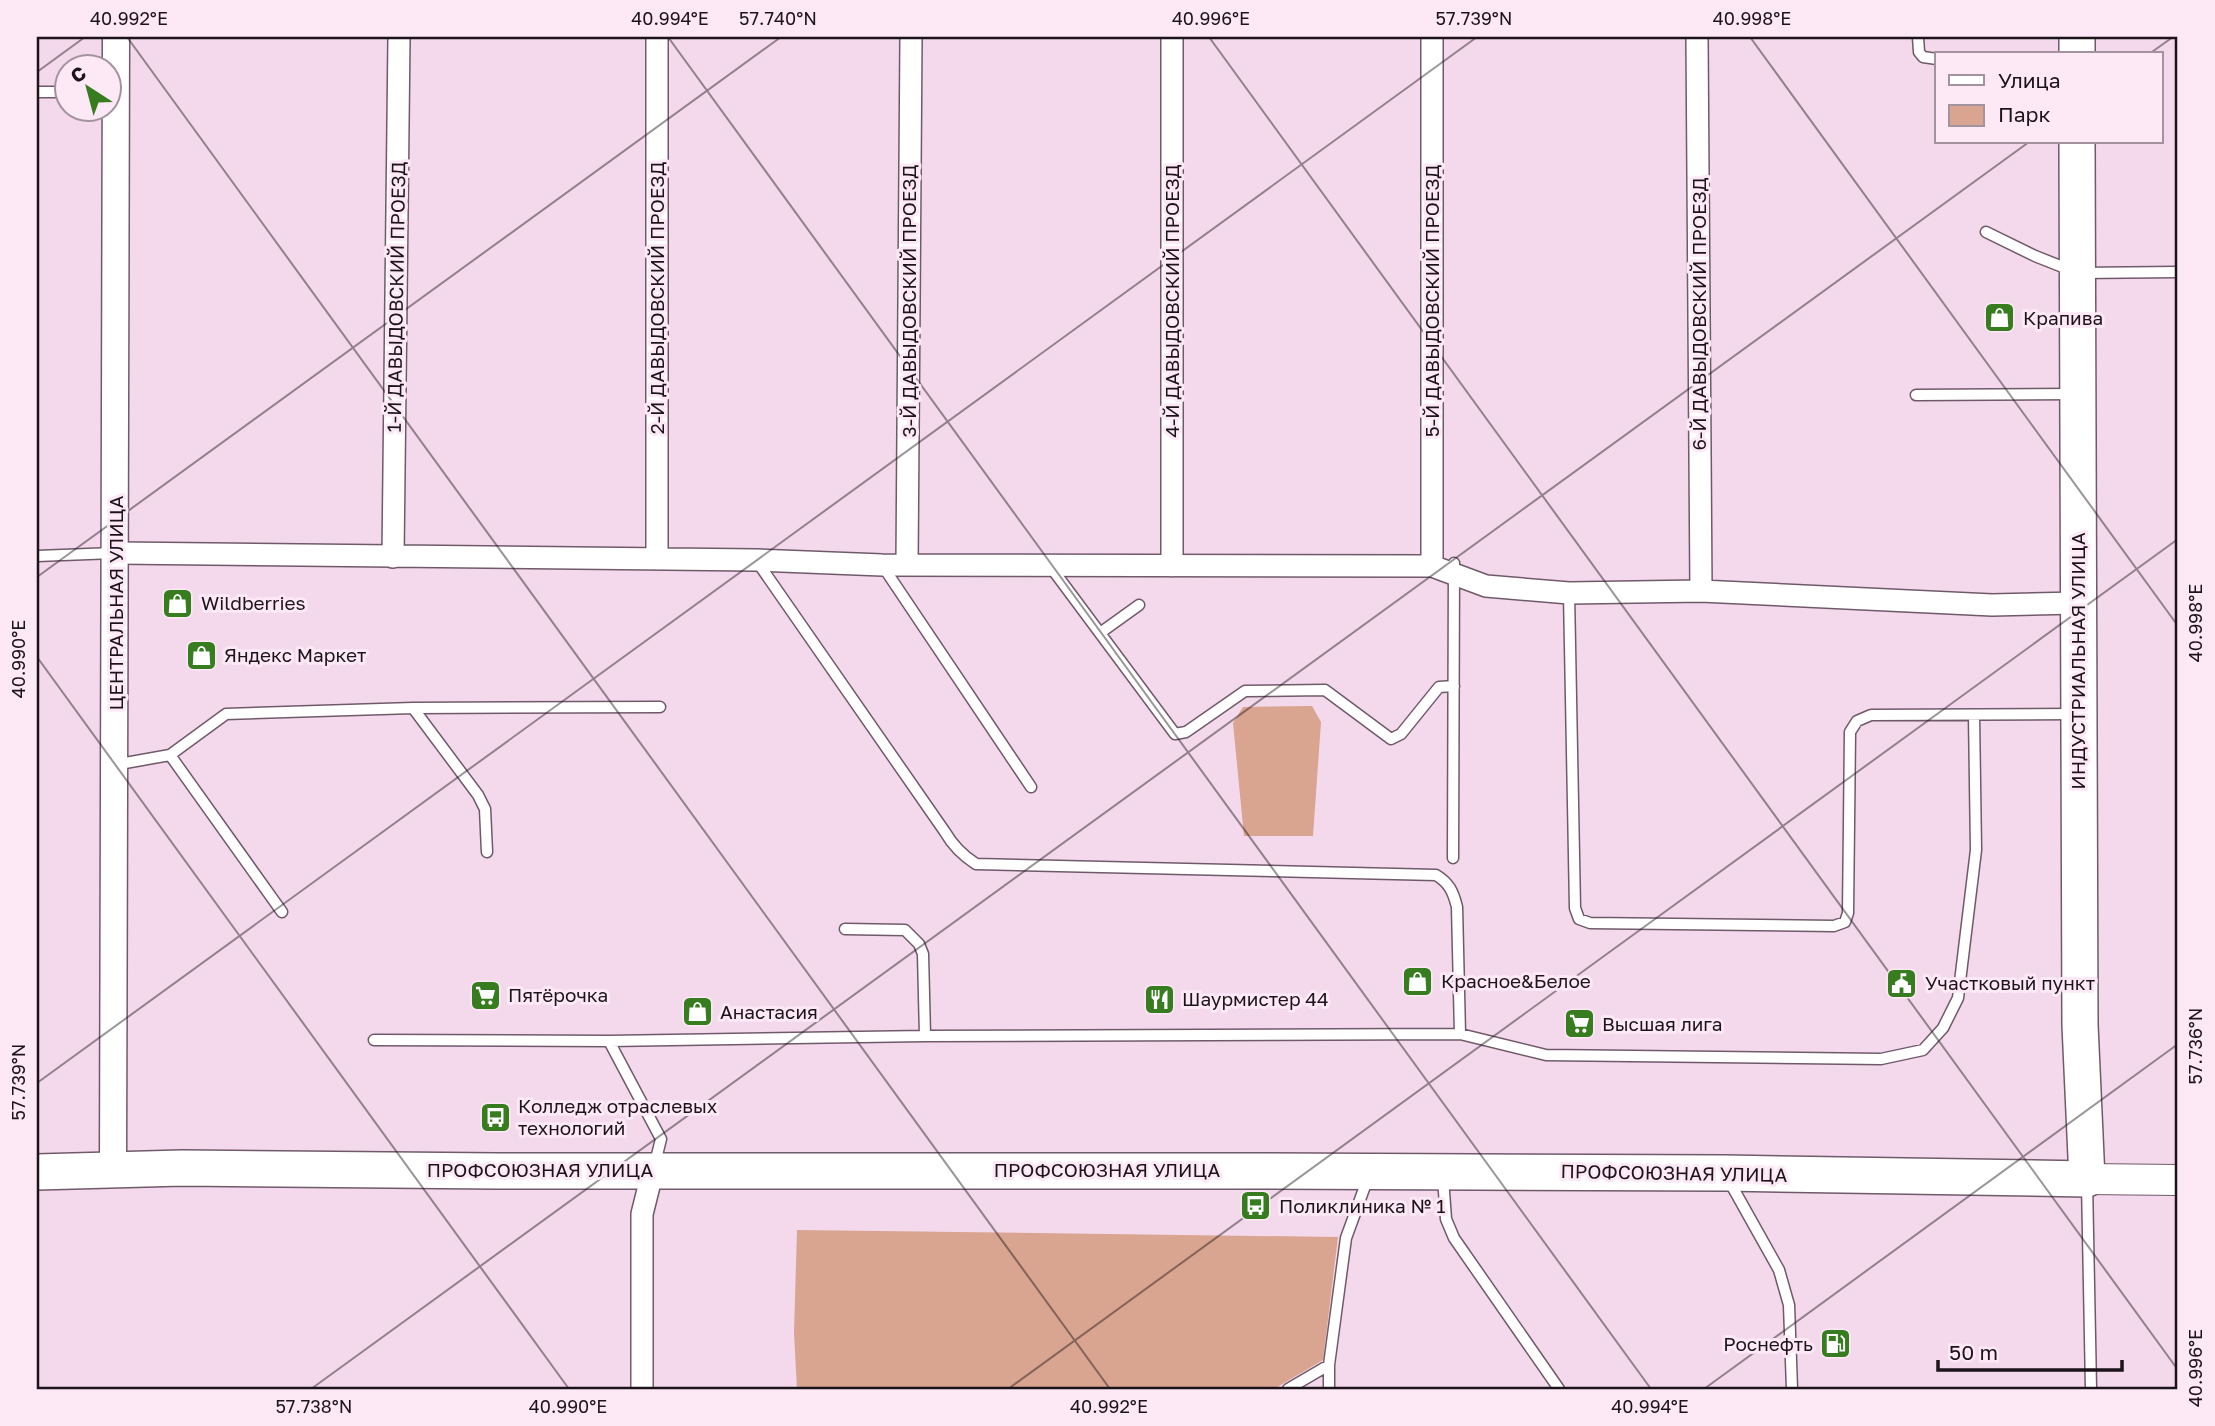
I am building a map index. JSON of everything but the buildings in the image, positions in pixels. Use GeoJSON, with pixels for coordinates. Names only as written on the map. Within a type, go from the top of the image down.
{"type":"FeatureCollection","features":[{"type":"Feature","properties":{"kind":"highway","name":"ИНДУСТРИАЛЬНАЯ УЛИЦА"},"geometry":{"type":"LineString","coordinates":[[2077,144],[2080,1025],[2087,1179]]}},
{"type":"Feature","properties":{"kind":"highway","name":"ПРОФСОЮЗНАЯ УЛИЦА"},"geometry":{"type":"LineString","coordinates":[[37,1172],[1370,1171],[2087,1179]]}},
{"type":"Feature","properties":{"kind":"main road","name":"ПРОФСОЮЗНАЯ УЛИЦА"},"geometry":{"type":"LineString","coordinates":[[2087,1179],[2178,1180]]}},
{"type":"Feature","properties":{"kind":"street","name":"1-Й ДАВЫДОВСКИЙ ПРОЕЗД"},"geometry":{"type":"LineString","coordinates":[[393,557],[399,37]]}},
{"type":"Feature","properties":{"kind":"street","name":"2-Й ДАВЫДОВСКИЙ ПРОЕЗД"},"geometry":{"type":"LineString","coordinates":[[657,37],[657,559]]}},
{"type":"Feature","properties":{"kind":"street","name":"3-Й ДАВЫДОВСКИЙ ПРОЕЗД"},"geometry":{"type":"LineString","coordinates":[[907,565],[911,37]]}},
{"type":"Feature","properties":{"kind":"street","name":"4-Й ДАВЫДОВСКИЙ ПРОЕЗД"},"geometry":{"type":"LineString","coordinates":[[1172,37],[1172,566]]}},
{"type":"Feature","properties":{"kind":"street","name":"5-Й ДАВЫДОВСКИЙ ПРОЕЗД"},"geometry":{"type":"LineString","coordinates":[[1432,37],[1432,566]]}},
{"type":"Feature","properties":{"kind":"street","name":"6-Й ДАВЫДОВСКИЙ ПРОЕЗД"},"geometry":{"type":"LineString","coordinates":[[1697,37],[1701,591]]}},
{"type":"Feature","properties":{"kind":"street","name":"ЦЕНТРАЛЬНАЯ УЛИЦА"},"geometry":{"type":"LineString","coordinates":[[113,122],[117,553],[113,1170]]}},
{"type":"Feature","properties":{"kind":"street"},"geometry":{"type":"LineString","coordinates":[[117,553],[757,560],[882,565],[1432,566],[1454,569],[1486,586],[1569,593],[1701,591],[1992,605],[2077,603]]}},
{"type":"Feature","properties":{"kind":"street"},"geometry":{"type":"LineString","coordinates":[[642,1389],[642,1213],[653,1170]]}},
{"type":"Feature","properties":{"kind":"lane"},"geometry":{"type":"LineString","coordinates":[[1918,37],[1919,52],[1923,57],[1935,59]]}},
{"type":"Feature","properties":{"kind":"lane"},"geometry":{"type":"LineString","coordinates":[[1986,232],[2078,273],[2178,272]]}},
{"type":"Feature","properties":{"kind":"lane"},"geometry":{"type":"LineString","coordinates":[[1916,395],[2078,394]]}},
{"type":"Feature","properties":{"kind":"lane"},"geometry":{"type":"LineString","coordinates":[[37,556],[117,553]]}},
{"type":"Feature","properties":{"kind":"lane"},"geometry":{"type":"LineString","coordinates":[[757,560],[952,845],[965,857],[976,864],[1436,875],[1447,881],[1457,907],[1460,1034]]}},
{"type":"Feature","properties":{"kind":"lane"},"geometry":{"type":"LineString","coordinates":[[882,565],[1031,787]]}},
{"type":"Feature","properties":{"kind":"lane"},"geometry":{"type":"LineString","coordinates":[[1050,566],[1171,730],[1181,734],[1245,691],[1325,690],[1391,739],[1401,734],[1439,687],[1454,686]]}},
{"type":"Feature","properties":{"kind":"lane"},"geometry":{"type":"LineString","coordinates":[[1453,858],[1454,569]]}},
{"type":"Feature","properties":{"kind":"lane"},"geometry":{"type":"LineString","coordinates":[[1569,593],[1575,908],[1579,919],[1590,923],[1834,926],[1845,922],[1848,913],[1850,732],[1857,720],[1871,715],[2078,714]]}},
{"type":"Feature","properties":{"kind":"lane"},"geometry":{"type":"LineString","coordinates":[[1100,634],[1139,605]]}},
{"type":"Feature","properties":{"kind":"lane"},"geometry":{"type":"LineString","coordinates":[[114,765],[170,755],[226,714],[413,708],[660,708]]}},
{"type":"Feature","properties":{"kind":"lane"},"geometry":{"type":"LineString","coordinates":[[413,708],[478,795],[485,809],[487,852]]}},
{"type":"Feature","properties":{"kind":"lane"},"geometry":{"type":"LineString","coordinates":[[374,1040],[609,1041],[925,1036],[1460,1034],[1546,1055],[1881,1059],[1923,1050],[1943,1028],[1958,998],[1976,850],[1975,715]]}},
{"type":"Feature","properties":{"kind":"lane"},"geometry":{"type":"LineString","coordinates":[[170,755],[282,912]]}},
{"type":"Feature","properties":{"kind":"lane"},"geometry":{"type":"LineString","coordinates":[[845,929],[905,930],[919,944],[923,954],[925,1036]]}},
{"type":"Feature","properties":{"kind":"lane"},"geometry":{"type":"LineString","coordinates":[[609,1041],[662,1139],[653,1170]]}},
{"type":"Feature","properties":{"kind":"lane"},"geometry":{"type":"LineString","coordinates":[[1329,1389],[1329,1365],[1346,1238],[1370,1171]]}},
{"type":"Feature","properties":{"kind":"lane"},"geometry":{"type":"LineString","coordinates":[[1442,1172],[1446,1219],[1454,1238],[1559,1389]]}},
{"type":"Feature","properties":{"kind":"lane"},"geometry":{"type":"LineString","coordinates":[[1725,1173],[1779,1269],[1789,1305],[1793,1389]]}},
{"type":"Feature","properties":{"kind":"lane"},"geometry":{"type":"LineString","coordinates":[[2087,1179],[2091,1389]]}},
{"type":"Feature","properties":{"kind":"lane"},"geometry":{"type":"LineString","coordinates":[[1288,1389],[1329,1365]]}},
{"type":"Feature","properties":{"kind":"green space"},"geometry":{"type":"Polygon","coordinates":[[[1312,706],[1321,722],[1313,836],[1244,836],[1233,723],[1243,707],[1312,706]]]}},
{"type":"Feature","properties":{"kind":"green space"},"geometry":{"type":"Polygon","coordinates":[[[797,1230],[1338,1237],[1323,1360],[1274,1389],[797,1389],[794,1333],[797,1230]]]}},
{"type":"Feature","properties":{"kind":"place","name":"Крапива"},"geometry":{"type":"Point","coordinates":[2000,318]}},
{"type":"Feature","properties":{"kind":"place","name":"Wildberries"},"geometry":{"type":"Point","coordinates":[178,603]}},
{"type":"Feature","properties":{"kind":"place","name":"Яндекс Маркет"},"geometry":{"type":"Point","coordinates":[201,655]}},
{"type":"Feature","properties":{"kind":"place","name":"Красное&Белое"},"geometry":{"type":"Point","coordinates":[1418,981]}},
{"type":"Feature","properties":{"kind":"place","name":"Участковый пункт"},"geometry":{"type":"Point","coordinates":[1902,983]}},
{"type":"Feature","properties":{"kind":"place","name":"Пятёрочка"},"geometry":{"type":"Point","coordinates":[485,995]}},
{"type":"Feature","properties":{"kind":"place","name":"Шаурмистер 44"},"geometry":{"type":"Point","coordinates":[1159,999]}},
{"type":"Feature","properties":{"kind":"place","name":"Анастасия"},"geometry":{"type":"Point","coordinates":[697,1012]}},
{"type":"Feature","properties":{"kind":"place","name":"Высшая лига"},"geometry":{"type":"Point","coordinates":[1579,1024]}},
{"type":"Feature","properties":{"kind":"place","name":"Колледж отраслевых технологий"},"geometry":{"type":"Point","coordinates":[495,1117]}},
{"type":"Feature","properties":{"kind":"place","name":"Поликлиника № 1"},"geometry":{"type":"Point","coordinates":[1256,1206]}},
{"type":"Feature","properties":{"kind":"place","name":"Роснефть"},"geometry":{"type":"Point","coordinates":[1836,1344]}}]}
